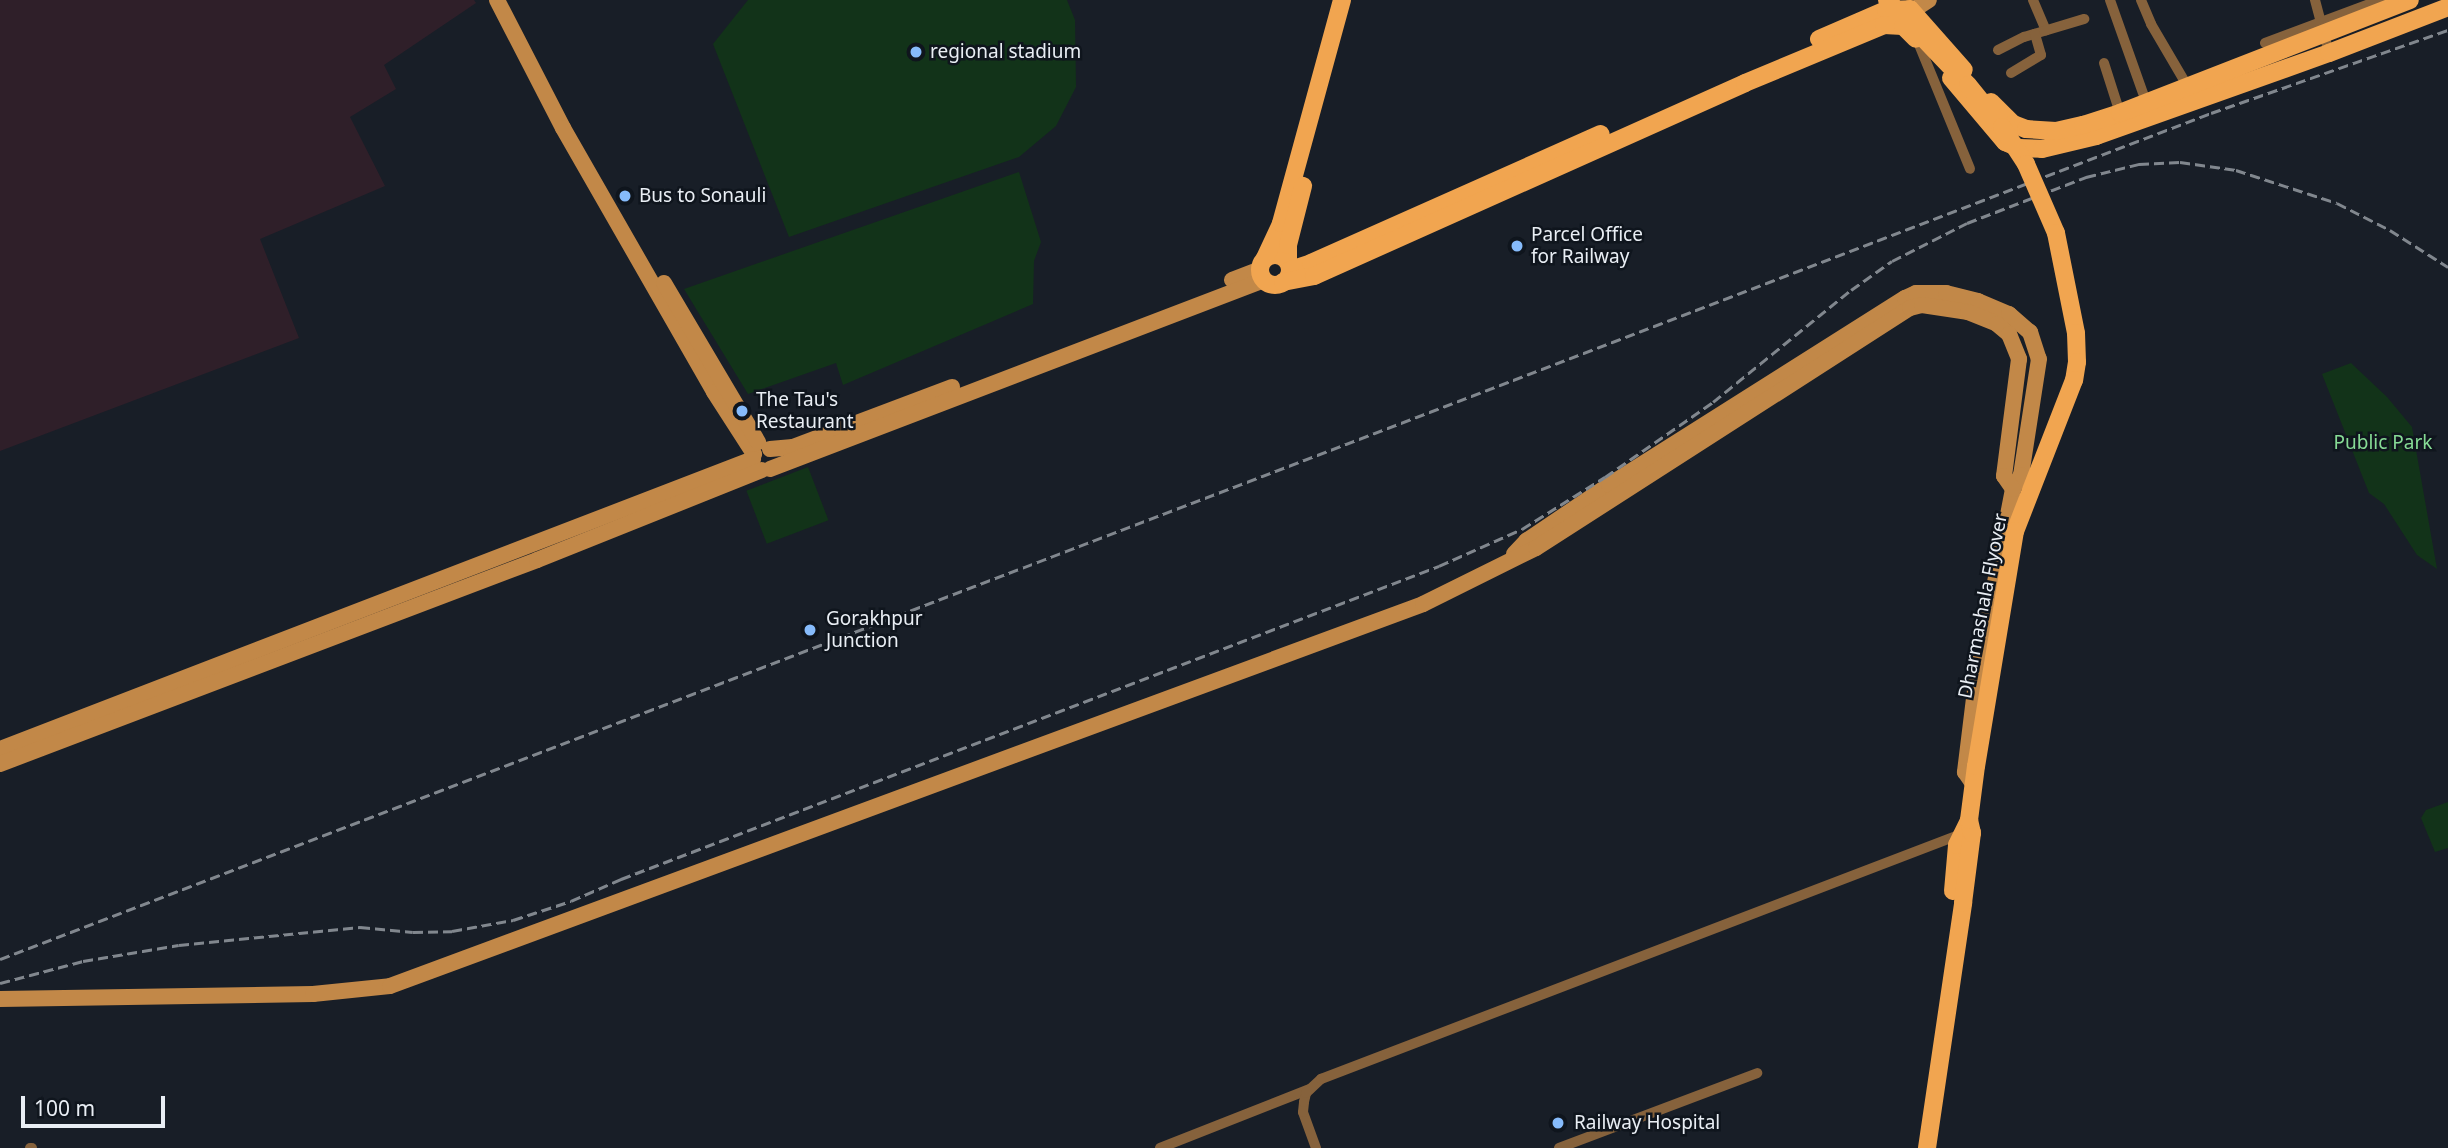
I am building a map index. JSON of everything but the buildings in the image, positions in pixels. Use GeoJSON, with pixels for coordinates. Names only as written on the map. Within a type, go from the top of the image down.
{"type":"FeatureCollection","features":[{"type":"Feature","properties":{"kind":"main road"},"geometry":{"type":"LineString","coordinates":[[1263,269],[1281,223],[1342,0]]}},
{"type":"Feature","properties":{"kind":"main road"},"geometry":{"type":"LineString","coordinates":[[1287,271],[1288,245],[1352,0]]}},
{"type":"Feature","properties":{"kind":"main road"},"geometry":{"type":"LineString","coordinates":[[1263,269],[1275,285],[1287,271],[1311,263],[1884,3],[1908,7],[2013,124],[2026,129],[2056,131],[2120,113],[2188,87],[2324,27],[2410,0]]}},
{"type":"Feature","properties":{"kind":"main road","name":"Dharmashala Flyover"},"geometry":{"type":"LineString","coordinates":[[1884,3],[1968,85],[2002,127],[2026,164],[2056,233],[2076,333],[2077,362],[2074,380],[2015,531],[1967,829]]}},
{"type":"Feature","properties":{"kind":"main road"},"geometry":{"type":"LineString","coordinates":[[1287,271],[1314,276],[1745,83],[1884,25],[1903,26],[1996,134],[2012,146],[2028,150],[2067,146],[2329,54],[2448,7]]}},
{"type":"Feature","properties":{"kind":"main road"},"geometry":{"type":"LineString","coordinates":[[1263,269],[1281,256],[1287,271]]}},
{"type":"Feature","properties":{"kind":"main road"},"geometry":{"type":"LineString","coordinates":[[1915,1148],[1967,829]]}},
{"type":"Feature","properties":{"kind":"main road"},"geometry":{"type":"LineString","coordinates":[[1927,1148],[1967,829]]}},
{"type":"Feature","properties":{"kind":"street"},"geometry":{"type":"LineString","coordinates":[[497,0],[563,128],[708,381],[762,458]]}},
{"type":"Feature","properties":{"kind":"street"},"geometry":{"type":"LineString","coordinates":[[507,0],[578,140],[762,458]]}},
{"type":"Feature","properties":{"kind":"street"},"geometry":{"type":"LineString","coordinates":[[1908,7],[1929,0]]}},
{"type":"Feature","properties":{"kind":"street"},"geometry":{"type":"LineString","coordinates":[[2011,74],[2041,55],[2040,32],[2033,0]]}},
{"type":"Feature","properties":{"kind":"street"},"geometry":{"type":"LineString","coordinates":[[2110,0],[2143,93]]}},
{"type":"Feature","properties":{"kind":"street"},"geometry":{"type":"LineString","coordinates":[[2141,0],[2151,24],[2188,87]]}},
{"type":"Feature","properties":{"kind":"street"},"geometry":{"type":"LineString","coordinates":[[2315,0],[2329,54]]}},
{"type":"Feature","properties":{"kind":"street"},"geometry":{"type":"LineString","coordinates":[[2265,43],[2324,27],[2381,0]]}},
{"type":"Feature","properties":{"kind":"street"},"geometry":{"type":"LineString","coordinates":[[1998,50],[2040,32],[2084,19]]}},
{"type":"Feature","properties":{"kind":"street"},"geometry":{"type":"LineString","coordinates":[[1918,42],[1970,169]]}},
{"type":"Feature","properties":{"kind":"street"},"geometry":{"type":"LineString","coordinates":[[2104,63],[2120,113]]}},
{"type":"Feature","properties":{"kind":"street"},"geometry":{"type":"LineString","coordinates":[[0,749],[1263,269]]}},
{"type":"Feature","properties":{"kind":"street"},"geometry":{"type":"LineString","coordinates":[[0,999],[313,994],[390,986],[1351,633],[1423,604],[1510,559],[1526,541],[1609,485],[1886,309],[1916,293],[1947,293],[1978,301],[2020,321],[2037,345],[2039,359],[2021,475],[2013,489],[1976,682],[1965,772],[1975,775]]}},
{"type":"Feature","properties":{"kind":"street"},"geometry":{"type":"LineString","coordinates":[[0,764],[537,560],[762,458]]}},
{"type":"Feature","properties":{"kind":"street"},"geometry":{"type":"LineString","coordinates":[[1316,1148],[1303,1112],[1306,1093],[1321,1079],[1967,829]]}},
{"type":"Feature","properties":{"kind":"street"},"geometry":{"type":"LineString","coordinates":[[1559,1148],[1585,1144],[1758,1073]]}},
{"type":"Feature","properties":{"kind":"street"},"geometry":{"type":"LineString","coordinates":[[1160,1148],[1310,1089]]}},
{"type":"Feature","properties":{"kind":"shaded area"},"geometry":{"type":"Polygon","coordinates":[[[0,0],[474,0],[476,3],[384,65],[396,89],[350,117],[385,186],[260,239],[299,338],[0,451],[0,0]]]}},
{"type":"Feature","properties":{"kind":"green space"},"geometry":{"type":"Polygon","coordinates":[[[748,0],[1067,0],[1075,20],[1076,87],[1056,126],[1019,157],[789,237],[713,44],[748,0]]]}},
{"type":"Feature","properties":{"kind":"green space"},"geometry":{"type":"Polygon","coordinates":[[[1019,172],[1041,242],[1034,261],[1033,304],[843,385],[836,363],[748,394],[684,289],[1019,172]]]}},
{"type":"Feature","properties":{"kind":"green space","name":"Public Park"},"geometry":{"type":"Polygon","coordinates":[[[2351,363],[2387,397],[2412,427],[2437,569],[2417,555],[2384,504],[2369,493],[2322,374],[2351,363]]]}},
{"type":"Feature","properties":{"kind":"green space"},"geometry":{"type":"Polygon","coordinates":[[[808,467],[828,520],[767,544],[746,491],[808,467]]]}},
{"type":"Feature","properties":{"kind":"green space"},"geometry":{"type":"Polygon","coordinates":[[[2448,802],[2448,848],[2435,852],[2421,818],[2426,810],[2448,802]]]}},
{"type":"Feature","properties":{"kind":"railway"},"geometry":{"type":"LineString","coordinates":[[0,959],[2211,113],[2448,30]]}},
{"type":"Feature","properties":{"kind":"railway"},"geometry":{"type":"LineString","coordinates":[[0,983],[83,961],[179,945],[360,927],[413,932],[452,931],[513,920],[571,901],[621,879],[1439,566],[1522,529],[1605,477],[1713,402],[1851,290],[1892,261],[1967,223],[2086,177],[2139,164],[2180,162],[2236,170],[2337,203],[2390,230],[2448,267]]}},
{"type":"Feature","properties":{"kind":"place","name":"regional stadium"},"geometry":{"type":"Point","coordinates":[916,52]}},
{"type":"Feature","properties":{"kind":"place","name":"Bus to Sonauli"},"geometry":{"type":"Point","coordinates":[625,196]}},
{"type":"Feature","properties":{"kind":"place","name":"Parcel Office for Railway"},"geometry":{"type":"Point","coordinates":[1517,246]}},
{"type":"Feature","properties":{"kind":"place","name":"The Tau's Restaurant"},"geometry":{"type":"Point","coordinates":[742,411]}},
{"type":"Feature","properties":{"kind":"place","name":"Gorakhpur Junction"},"geometry":{"type":"Point","coordinates":[810,630]}},
{"type":"Feature","properties":{"kind":"place","name":"Railway Hospital"},"geometry":{"type":"Point","coordinates":[1558,1123]}}]}
